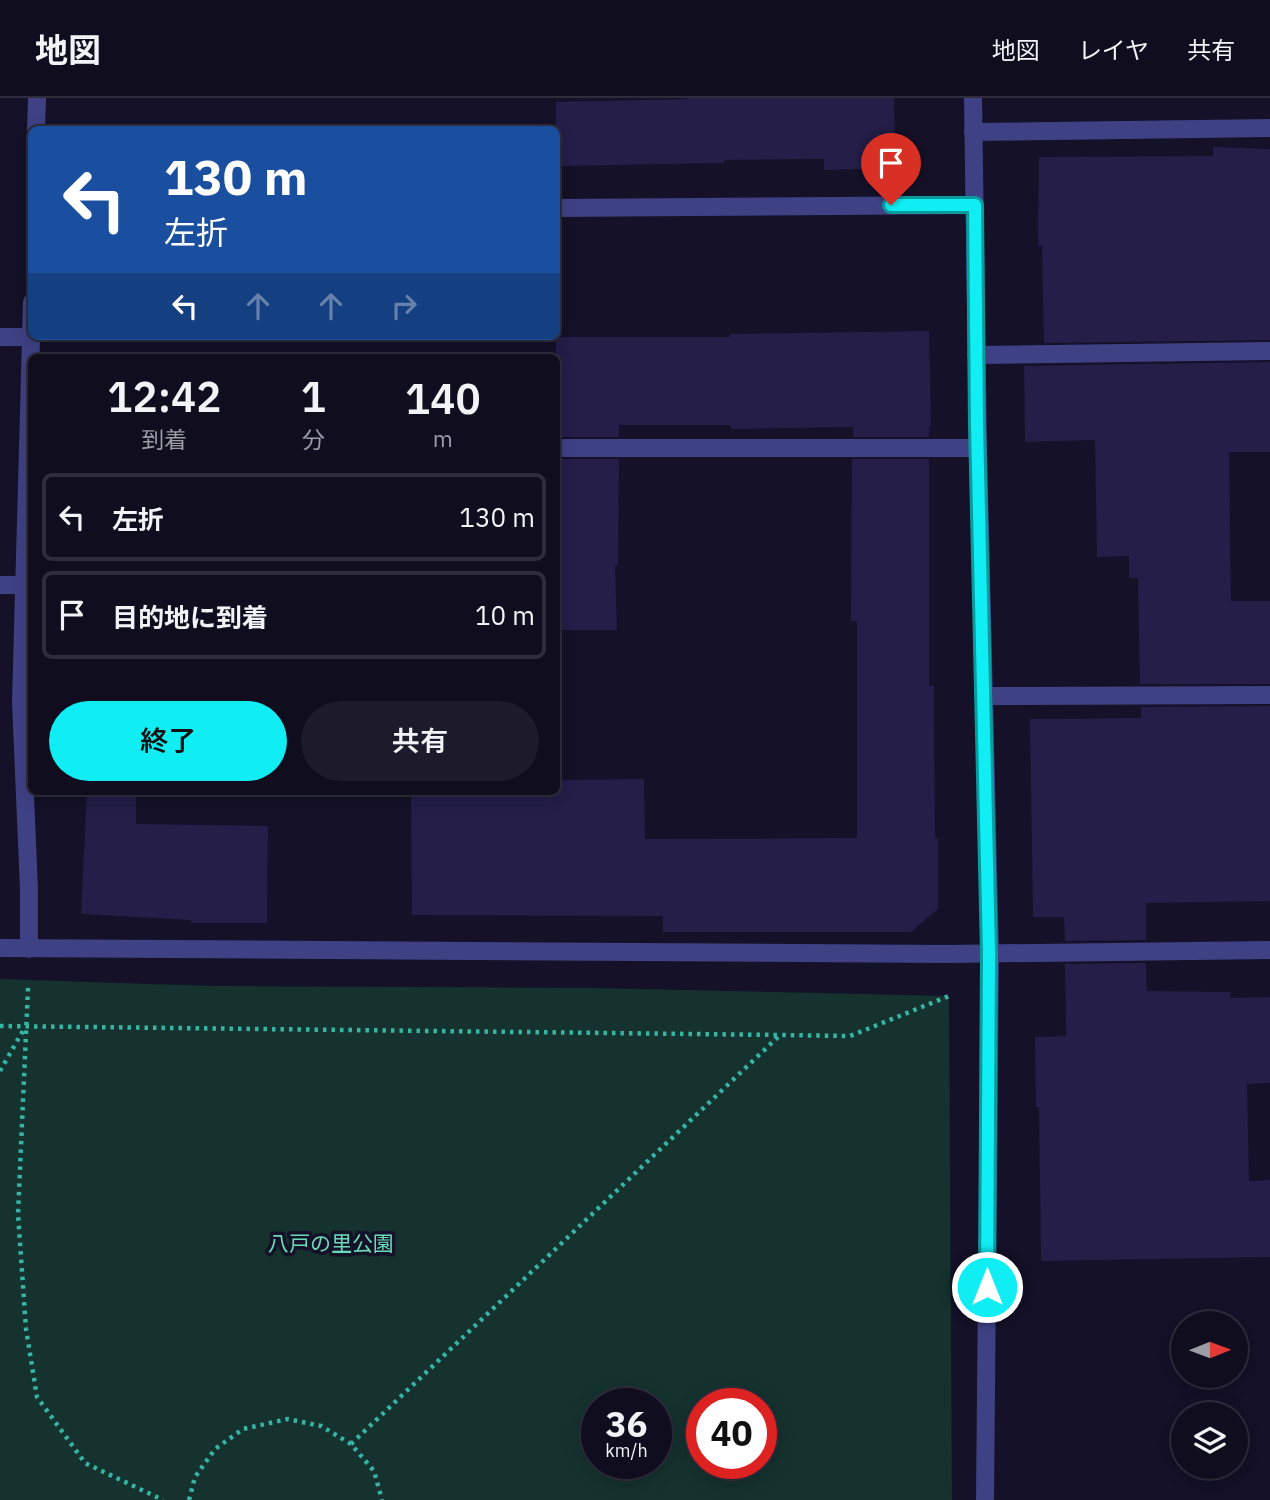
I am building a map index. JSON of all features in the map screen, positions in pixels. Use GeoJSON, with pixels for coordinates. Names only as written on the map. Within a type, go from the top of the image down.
{"type":"FeatureCollection","features":[{"type":"Feature","properties":{"kind":"street"},"geometry":{"type":"LineString","coordinates":[[36,126],[37,98]]}},
{"type":"Feature","properties":{"kind":"street"},"geometry":{"type":"LineString","coordinates":[[973,98],[989,953],[985,1500]]}},
{"type":"Feature","properties":{"kind":"street"},"geometry":{"type":"LineString","coordinates":[[973,132],[1270,128]]}},
{"type":"Feature","properties":{"kind":"street"},"geometry":{"type":"LineString","coordinates":[[560,208],[975,205]]}},
{"type":"Feature","properties":{"kind":"street"},"geometry":{"type":"LineString","coordinates":[[0,337],[28,337]]}},
{"type":"Feature","properties":{"kind":"street"},"geometry":{"type":"LineString","coordinates":[[976,355],[1270,351]]}},
{"type":"Feature","properties":{"kind":"street"},"geometry":{"type":"LineString","coordinates":[[560,448],[978,448]]}},
{"type":"Feature","properties":{"kind":"street"},"geometry":{"type":"LineString","coordinates":[[28,494],[21,702],[29,949]]}},
{"type":"Feature","properties":{"kind":"street"},"geometry":{"type":"LineString","coordinates":[[0,585],[24,585]]}},
{"type":"Feature","properties":{"kind":"street"},"geometry":{"type":"LineString","coordinates":[[983,696],[1270,695]]}},
{"type":"Feature","properties":{"kind":"street"},"geometry":{"type":"LineString","coordinates":[[0,948],[989,953],[1270,950]]}},
{"type":"Feature","properties":{"kind":"path"},"geometry":{"type":"LineString","coordinates":[[29,949],[18,1214],[26,1329],[37,1396],[85,1464],[163,1500]]}},
{"type":"Feature","properties":{"kind":"path"},"geometry":{"type":"LineString","coordinates":[[0,1026],[850,1036],[949,996]]}},
{"type":"Feature","properties":{"kind":"path"},"geometry":{"type":"LineString","coordinates":[[0,1071],[26,1026]]}},
{"type":"Feature","properties":{"kind":"path"},"geometry":{"type":"LineString","coordinates":[[351,1444],[780,1035]]}},
{"type":"Feature","properties":{"kind":"path"},"geometry":{"type":"LineString","coordinates":[[190,1500],[195,1477],[215,1449],[243,1429],[288,1419],[321,1426],[351,1444],[374,1471],[382,1500]]}},
{"type":"Feature","properties":{"kind":"green space","name":"八戸の里公園"},"geometry":{"type":"Polygon","coordinates":[[[0,979],[211,986],[594,988],[949,996],[952,1500],[0,1500],[0,979]]]}},
{"type":"Feature","properties":{"kind":"building"},"geometry":{"type":"Polygon","coordinates":[[[894,98],[896,168],[824,170],[824,159],[560,166],[560,126],[556,126],[556,102],[894,98]]]}},
{"type":"Feature","properties":{"kind":"building"},"geometry":{"type":"Polygon","coordinates":[[[1213,147],[1270,149],[1270,340],[1044,343],[1042,246],[1038,246],[1039,157],[1213,156],[1213,147]]]}},
{"type":"Feature","properties":{"kind":"building"},"geometry":{"type":"Polygon","coordinates":[[[929,331],[929,437],[853,437],[853,427],[731,429],[731,425],[619,425],[619,437],[560,437],[560,354],[556,354],[556,340],[560,340],[560,337],[730,337],[730,334],[929,331]]]}},
{"type":"Feature","properties":{"kind":"building"},"geometry":{"type":"Polygon","coordinates":[[[1270,362],[1270,452],[1229,452],[1231,601],[1270,601],[1270,684],[1140,684],[1138,578],[1129,578],[1129,556],[1097,557],[1095,440],[1025,442],[1024,366],[1270,362]]]}},
{"type":"Feature","properties":{"kind":"building"},"geometry":{"type":"Polygon","coordinates":[[[560,459],[619,459],[618,565],[615,565],[617,630],[560,630],[560,459]]]}},
{"type":"Feature","properties":{"kind":"building"},"geometry":{"type":"Polygon","coordinates":[[[852,459],[929,459],[929,686],[934,686],[938,909],[911,932],[663,932],[663,916],[412,915],[411,795],[560,795],[560,780],[644,779],[645,839],[857,838],[857,621],[851,621],[852,459]]]}},
{"type":"Feature","properties":{"kind":"building"},"geometry":{"type":"Polygon","coordinates":[[[1270,706],[1270,901],[1146,903],[1146,940],[1065,941],[1064,917],[1033,917],[1030,719],[1141,718],[1141,707],[1270,706]]]}},
{"type":"Feature","properties":{"kind":"building"},"geometry":{"type":"Polygon","coordinates":[[[87,795],[136,795],[136,824],[268,826],[267,923],[191,923],[191,920],[81,914],[87,795]]]}},
{"type":"Feature","properties":{"kind":"building"},"geometry":{"type":"Polygon","coordinates":[[[1146,963],[1147,991],[1231,992],[1230,998],[1270,997],[1270,1083],[1247,1084],[1249,1181],[1270,1180],[1270,1257],[1041,1261],[1039,1107],[1036,1107],[1035,1037],[1066,1036],[1065,964],[1146,963]]]}},
{"type":"Feature","properties":{"kind":"route"},"geometry":{"type":"LineString","coordinates":[[891,205],[975,205],[977,425],[989,953],[987,1287]]}}]}
